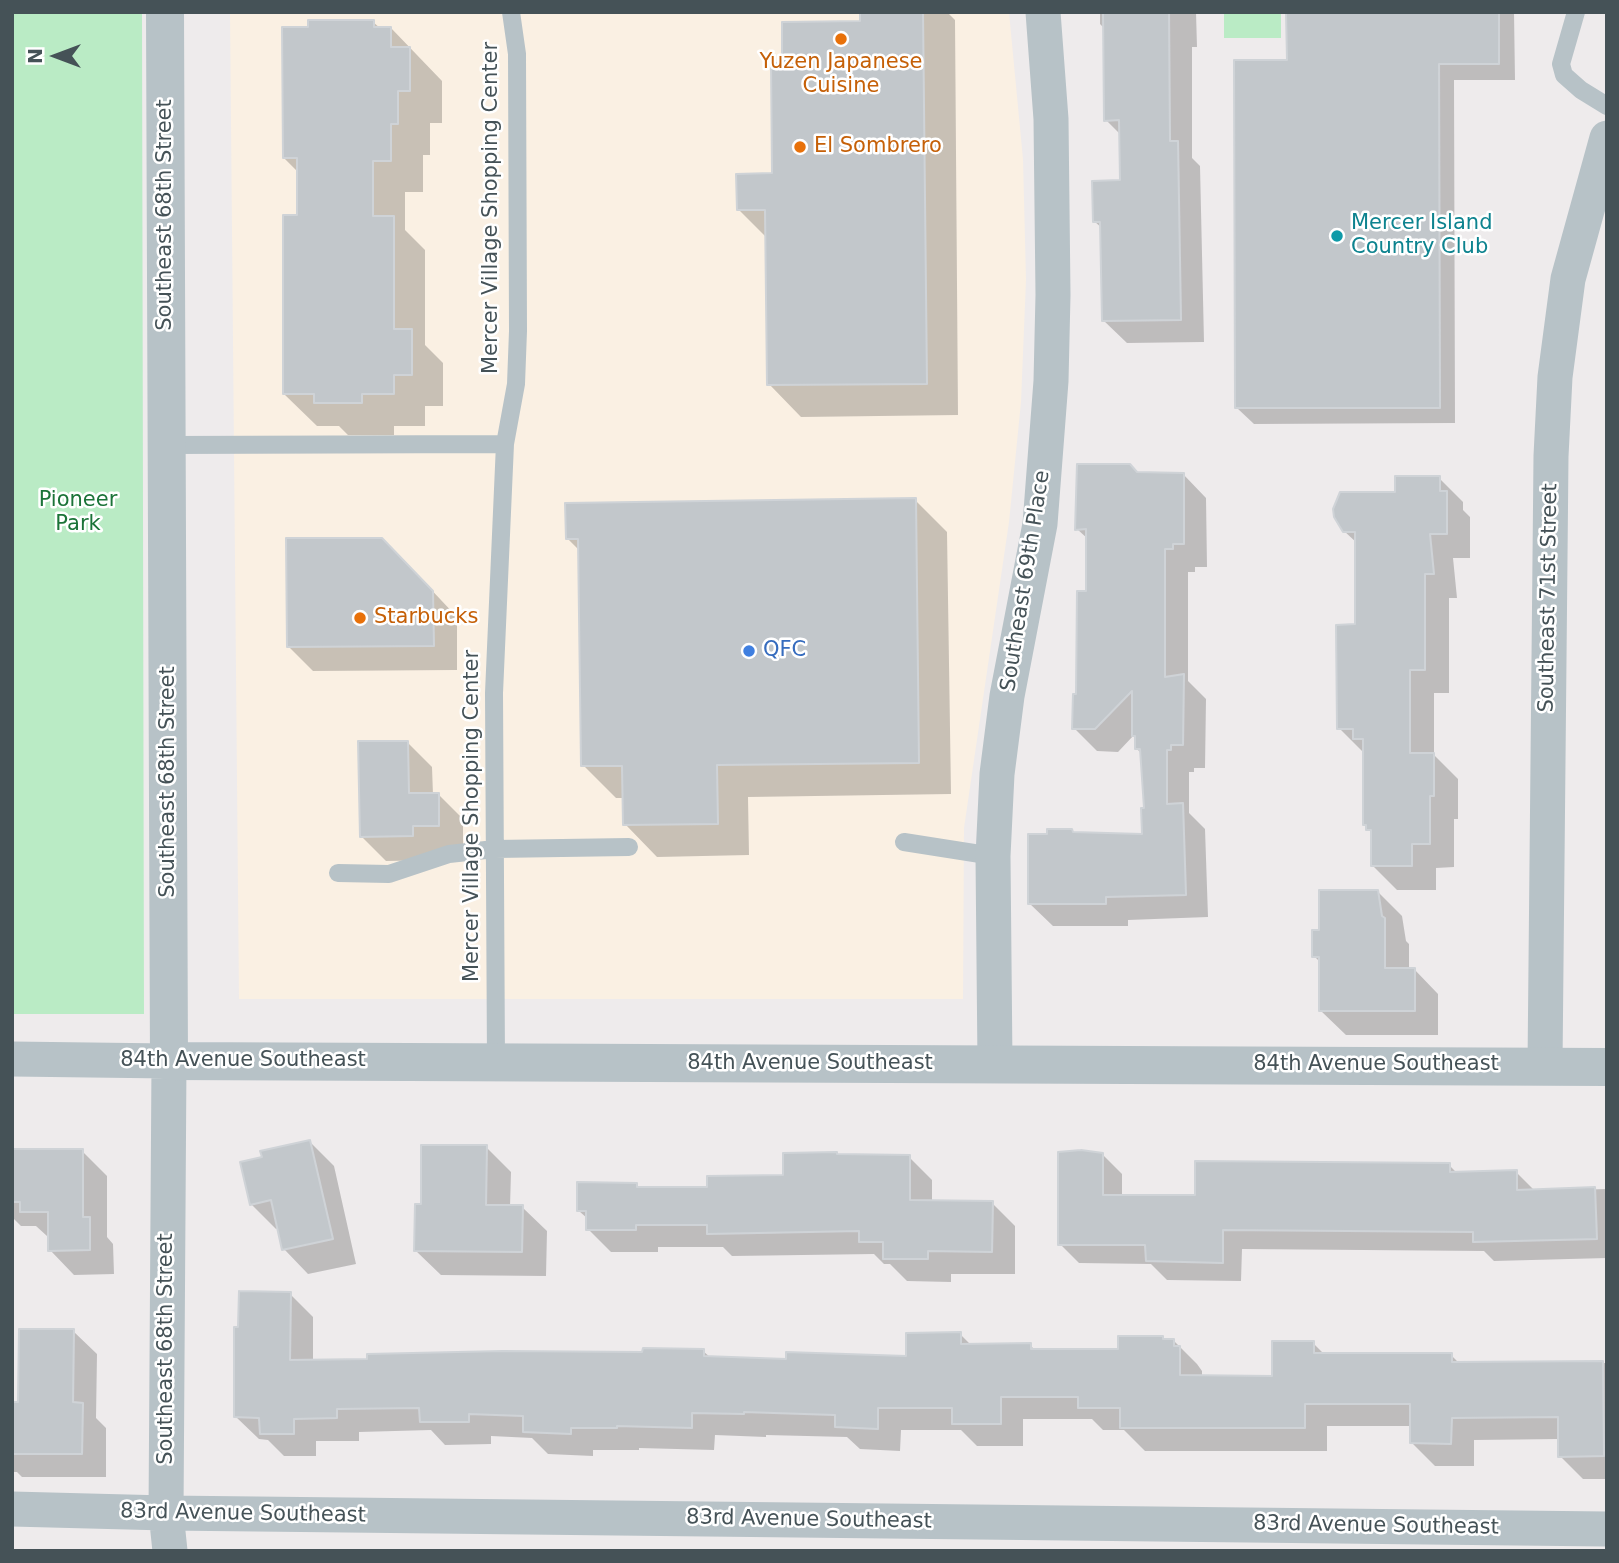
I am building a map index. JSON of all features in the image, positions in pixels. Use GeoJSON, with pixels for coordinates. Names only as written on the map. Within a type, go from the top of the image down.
{"type":"FeatureCollection","features":[{"type":"Feature","properties":{"kind":"street","name":"Southeast 68th Street"},"geometry":{"type":"LineString","coordinates":[[165,12],[169,1061],[166,1513],[170,1551]]}},
{"type":"Feature","properties":{"kind":"street","name":"Southeast 69th Place"},"geometry":{"type":"LineString","coordinates":[[995,1065],[993,856],[997,774],[1007,696],[1040,524],[1050,394],[1054,295],[1051,119],[1042,12]]}},
{"type":"Feature","properties":{"kind":"street","name":"Southeast 71st Street"},"geometry":{"type":"LineString","coordinates":[[1545,1065],[1551,456],[1555,377],[1568,279],[1607,138]]}},
{"type":"Feature","properties":{"kind":"street","name":"84th Avenue Southeast"},"geometry":{"type":"LineString","coordinates":[[12,1059],[1607,1066]]}},
{"type":"Feature","properties":{"kind":"street","name":"83rd Avenue Southeast"},"geometry":{"type":"LineString","coordinates":[[12,1509],[1607,1529]]}},
{"type":"Feature","properties":{"kind":"lane","name":"Mercer Village Shopping Center"},"geometry":{"type":"LineString","coordinates":[[496,1063],[494,693],[505,444],[516,384],[518,331],[517,54],[511,12]]}},
{"type":"Feature","properties":{"kind":"lane"},"geometry":{"type":"LineString","coordinates":[[1576,12],[1561,65],[1564,75],[1581,90],[1607,106]]}},
{"type":"Feature","properties":{"kind":"lane"},"geometry":{"type":"LineString","coordinates":[[168,445],[505,444]]}},
{"type":"Feature","properties":{"kind":"lane"},"geometry":{"type":"LineString","coordinates":[[904,842],[993,856]]}},
{"type":"Feature","properties":{"kind":"lane"},"geometry":{"type":"LineString","coordinates":[[338,873],[389,874],[449,854],[495,849],[629,847]]}},
{"type":"Feature","properties":{"kind":"shaded area"},"geometry":{"type":"Polygon","coordinates":[[[230,12],[1009,12],[1023,159],[1026,280],[1021,402],[1009,522],[964,828],[963,999],[239,999],[230,12]]]}},
{"type":"Feature","properties":{"kind":"green space","name":"Pioneer Park"},"geometry":{"type":"Polygon","coordinates":[[[12,12],[142,12],[144,1014],[12,1014],[12,12]]]}},
{"type":"Feature","properties":{"kind":"green space"},"geometry":{"type":"Polygon","coordinates":[[[1224,12],[1281,12],[1281,38],[1224,38],[1224,12]]]}},
{"type":"Feature","properties":{"kind":"building"},"geometry":{"type":"Polygon","coordinates":[[[860,12],[923,12],[927,384],[767,385],[765,210],[737,210],[736,174],[772,173],[771,63],[782,63],[782,22],[860,21],[860,12]]]}},
{"type":"Feature","properties":{"kind":"building"},"geometry":{"type":"Polygon","coordinates":[[[1103,12],[1169,12],[1170,141],[1178,141],[1181,320],[1102,321],[1100,222],[1093,222],[1092,181],[1120,180],[1119,120],[1104,121],[1103,12]]]}},
{"type":"Feature","properties":{"kind":"building","name":"Mercer Island Country Club"},"geometry":{"type":"Polygon","coordinates":[[[1286,12],[1499,12],[1499,64],[1439,64],[1440,408],[1235,408],[1234,60],[1287,60],[1286,12]]]}},
{"type":"Feature","properties":{"kind":"building"},"geometry":{"type":"Polygon","coordinates":[[[308,20],[374,20],[374,27],[391,27],[391,47],[410,47],[410,91],[398,91],[398,124],[391,124],[391,161],[373,161],[373,216],[394,216],[394,329],[412,329],[412,375],[394,375],[394,394],[362,394],[362,403],[314,403],[314,394],[283,394],[283,215],[297,215],[297,158],[283,158],[282,27],[308,27],[308,20]]]}},
{"type":"Feature","properties":{"kind":"building"},"geometry":{"type":"Polygon","coordinates":[[[1077,464],[1130,464],[1137,472],[1184,473],[1184,544],[1173,544],[1173,549],[1165,549],[1165,677],[1184,674],[1183,745],[1171,745],[1171,750],[1167,750],[1167,804],[1183,803],[1186,895],[1106,897],[1106,904],[1028,904],[1028,834],[1047,834],[1047,829],[1072,829],[1073,832],[1142,834],[1141,808],[1144,808],[1140,749],[1135,749],[1135,736],[1132,736],[1132,691],[1095,729],[1072,729],[1073,694],[1076,694],[1077,591],[1086,591],[1086,529],[1075,530],[1077,464]]]}},
{"type":"Feature","properties":{"kind":"building"},"geometry":{"type":"Polygon","coordinates":[[[1395,476],[1440,476],[1440,491],[1447,491],[1447,534],[1430,534],[1434,574],[1425,574],[1425,670],[1410,670],[1410,753],[1434,753],[1434,796],[1430,796],[1430,844],[1412,844],[1412,866],[1371,866],[1371,830],[1366,830],[1366,825],[1363,825],[1363,739],[1353,739],[1353,729],[1337,729],[1336,625],[1355,624],[1355,532],[1343,532],[1334,517],[1333,509],[1340,492],[1395,492],[1395,476]]]}},
{"type":"Feature","properties":{"kind":"building","name":"QFC"},"geometry":{"type":"Polygon","coordinates":[[[916,498],[919,763],[717,765],[718,824],[623,825],[622,766],[581,766],[578,539],[566,539],[565,503],[916,498]]]}},
{"type":"Feature","properties":{"kind":"building","name":"Starbucks"},"geometry":{"type":"Polygon","coordinates":[[[286,538],[382,538],[433,591],[434,646],[287,647],[286,538]]]}},
{"type":"Feature","properties":{"kind":"building"},"geometry":{"type":"Polygon","coordinates":[[[358,741],[408,741],[409,793],[439,793],[439,826],[413,826],[413,836],[360,837],[358,741]]]}},
{"type":"Feature","properties":{"kind":"building"},"geometry":{"type":"Polygon","coordinates":[[[1319,890],[1378,890],[1382,916],[1385,918],[1385,968],[1415,968],[1415,1011],[1319,1011],[1319,957],[1312,957],[1312,930],[1319,930],[1319,890]]]}},
{"type":"Feature","properties":{"kind":"building"},"geometry":{"type":"Polygon","coordinates":[[[310,1140],[333,1239],[282,1250],[271,1200],[250,1205],[240,1162],[262,1157],[260,1151],[310,1140]]]}},
{"type":"Feature","properties":{"kind":"building"},"geometry":{"type":"Polygon","coordinates":[[[421,1145],[487,1145],[486,1205],[523,1205],[522,1252],[414,1251],[415,1204],[421,1204],[421,1145]]]}},
{"type":"Feature","properties":{"kind":"building"},"geometry":{"type":"Polygon","coordinates":[[[12,1149],[83,1149],[83,1217],[90,1217],[90,1250],[48,1251],[48,1212],[20,1212],[20,1202],[12,1202],[12,1149]]]}},
{"type":"Feature","properties":{"kind":"building"},"geometry":{"type":"Polygon","coordinates":[[[1081,1150],[1103,1153],[1103,1195],[1195,1195],[1195,1161],[1450,1163],[1450,1172],[1517,1170],[1517,1190],[1595,1187],[1597,1239],[1473,1242],[1473,1232],[1223,1230],[1223,1263],[1146,1261],[1145,1245],[1058,1245],[1058,1152],[1081,1150]]]}},
{"type":"Feature","properties":{"kind":"building"},"geometry":{"type":"Polygon","coordinates":[[[783,1153],[910,1155],[910,1200],[993,1201],[992,1252],[928,1251],[928,1259],[883,1259],[883,1242],[859,1242],[859,1231],[707,1234],[707,1225],[636,1225],[636,1230],[586,1230],[586,1211],[577,1211],[577,1182],[637,1183],[637,1187],[707,1187],[707,1176],[783,1175],[783,1153]]]}},
{"type":"Feature","properties":{"kind":"building"},"geometry":{"type":"Polygon","coordinates":[[[239,1291],[291,1292],[290,1360],[367,1359],[367,1354],[642,1352],[643,1348],[704,1349],[704,1356],[786,1359],[786,1352],[906,1356],[906,1333],[961,1332],[961,1344],[1031,1343],[1031,1349],[1118,1349],[1118,1336],[1163,1336],[1163,1339],[1174,1339],[1174,1346],[1180,1346],[1180,1375],[1272,1376],[1272,1341],[1314,1341],[1314,1353],[1452,1353],[1452,1362],[1603,1361],[1604,1456],[1558,1457],[1558,1417],[1452,1418],[1451,1444],[1410,1443],[1410,1404],[1305,1404],[1305,1428],[1120,1428],[1120,1408],[1078,1408],[1078,1397],[1001,1397],[1001,1424],[952,1424],[952,1408],[878,1408],[878,1429],[835,1427],[835,1415],[744,1412],[692,1413],[692,1428],[571,1428],[571,1434],[523,1432],[523,1416],[469,1414],[469,1422],[420,1422],[419,1408],[337,1409],[337,1418],[294,1419],[294,1434],[260,1434],[259,1418],[234,1417],[234,1327],[238,1327],[239,1291]]]}},
{"type":"Feature","properties":{"kind":"building"},"geometry":{"type":"Polygon","coordinates":[[[19,1329],[74,1329],[73,1402],[83,1403],[82,1454],[12,1454],[12,1402],[18,1402],[19,1329]]]}},
{"type":"Feature","properties":{"kind":"place","name":"Yuzen Japanese Cuisine"},"geometry":{"type":"Point","coordinates":[841,39]}},
{"type":"Feature","properties":{"kind":"place","name":"El Sombrero"},"geometry":{"type":"Point","coordinates":[800,147]}},
{"type":"Feature","properties":{"kind":"place","name":"Mercer Island Country Club"},"geometry":{"type":"Point","coordinates":[1337,236]}},
{"type":"Feature","properties":{"kind":"place","name":"Starbucks"},"geometry":{"type":"Point","coordinates":[360,618]}},
{"type":"Feature","properties":{"kind":"place","name":"QFC"},"geometry":{"type":"Point","coordinates":[749,651]}}]}
